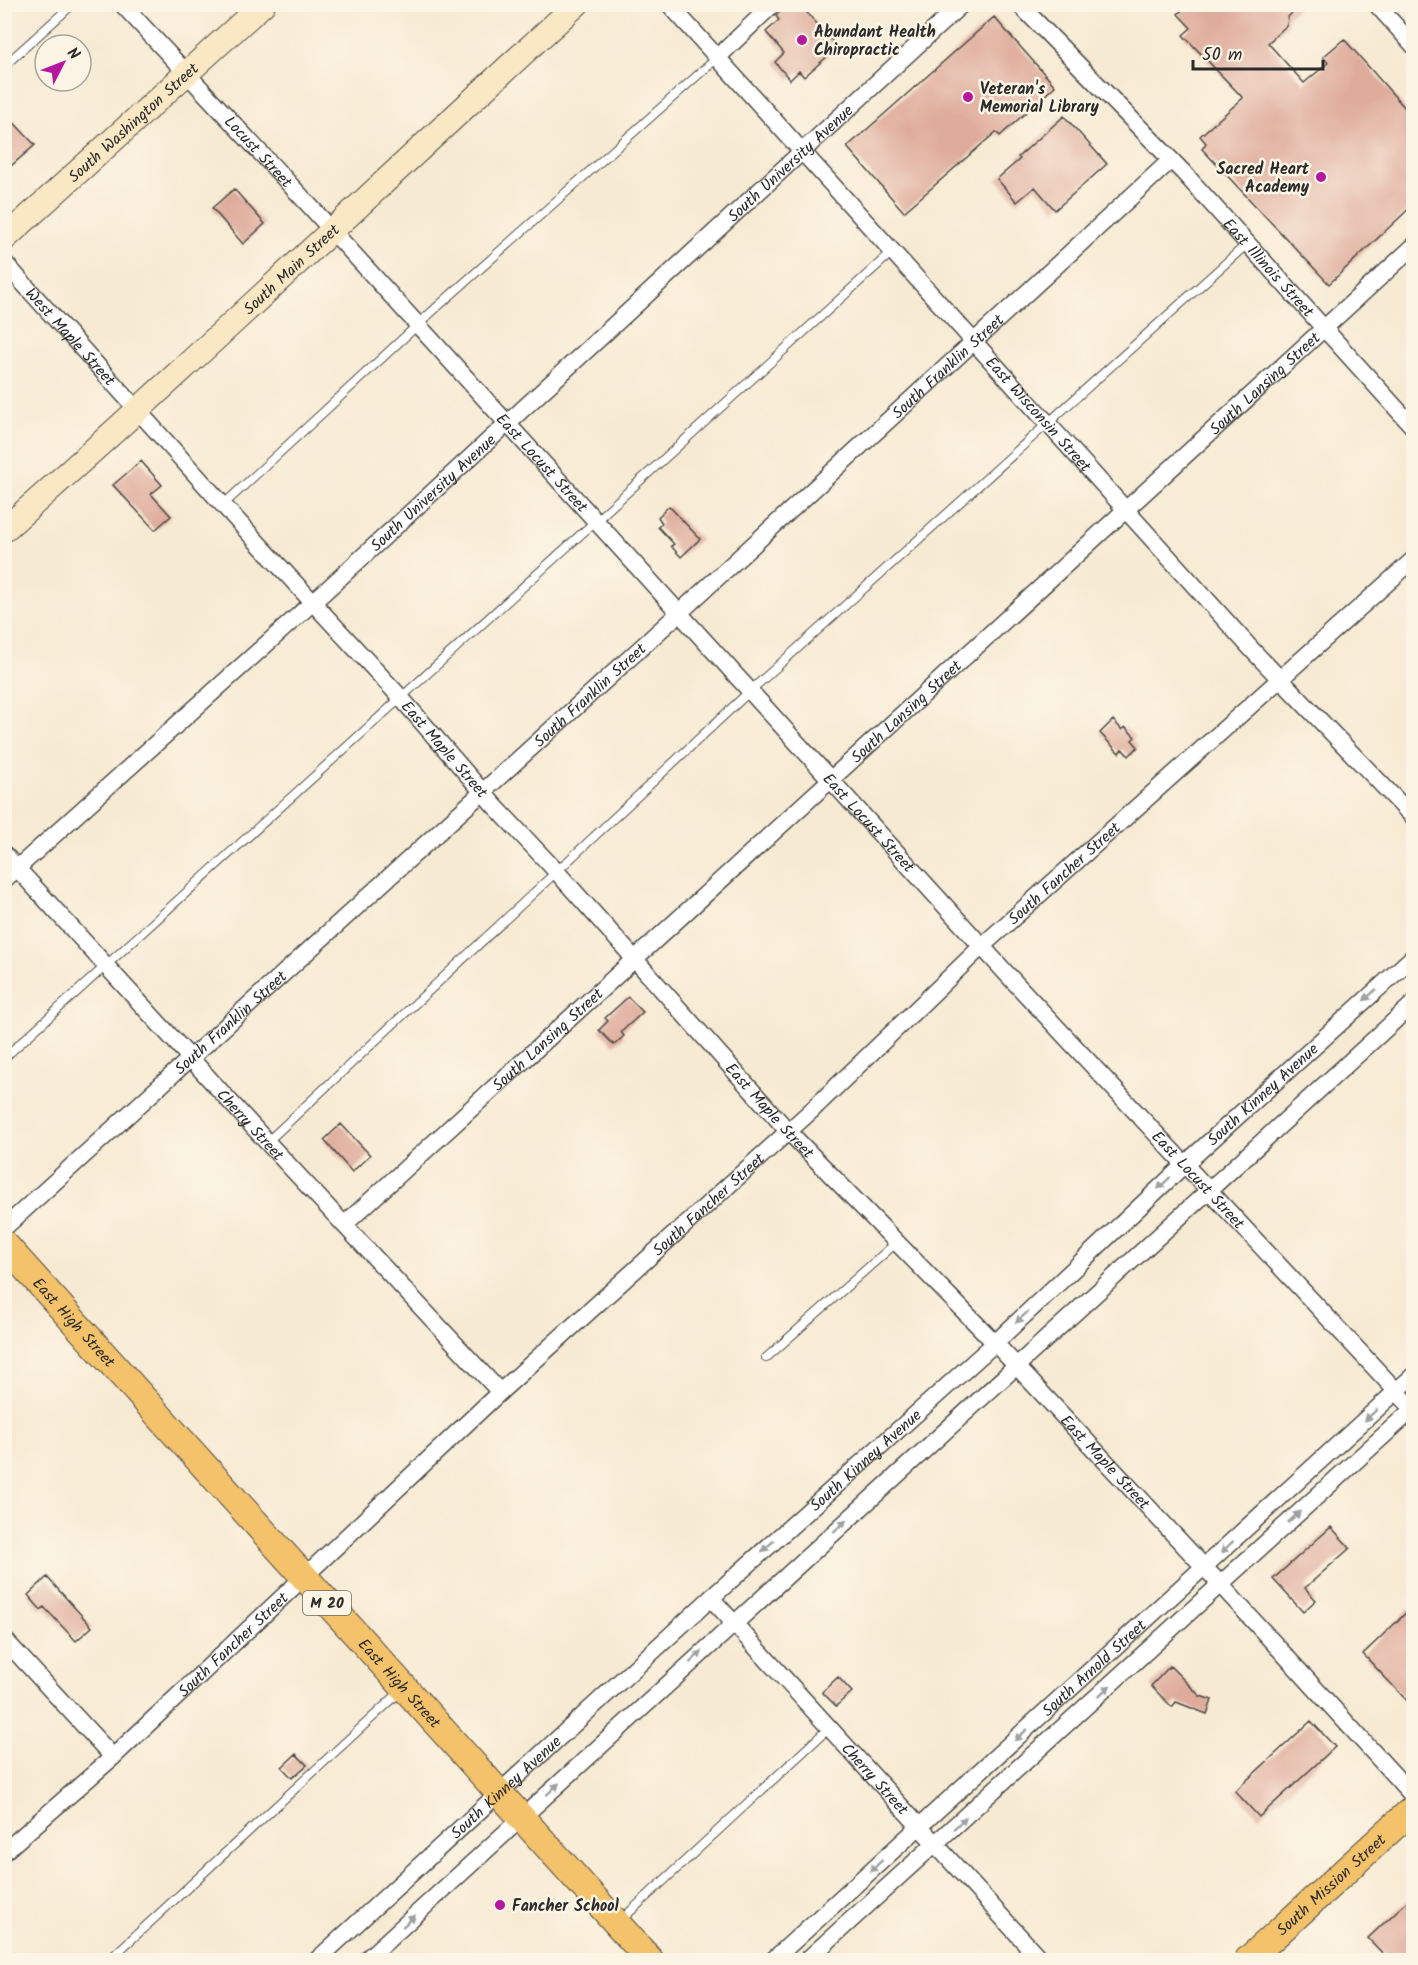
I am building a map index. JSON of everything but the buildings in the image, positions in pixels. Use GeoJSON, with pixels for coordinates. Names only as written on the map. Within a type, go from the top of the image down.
{"type":"FeatureCollection","features":[{"type":"Feature","properties":{"kind":"main road","name":"East High Street"},"geometry":{"type":"LineString","coordinates":[[4,1244],[498,1794],[617,1923],[642,1955]]}},
{"type":"Feature","properties":{"kind":"main road","name":"South Mission Street"},"geometry":{"type":"LineString","coordinates":[[1248,1960],[1413,1808]]}},
{"type":"Feature","properties":{"kind":"street","name":"Locust Street"},"geometry":{"type":"LineString","coordinates":[[122,4],[331,229]]}},
{"type":"Feature","properties":{"kind":"street","name":"South Washington Street"},"geometry":{"type":"LineString","coordinates":[[4,239],[263,4]]}},
{"type":"Feature","properties":{"kind":"street","name":"South Main Street"},"geometry":{"type":"LineString","coordinates":[[4,530],[138,412],[331,229],[577,4]]}},
{"type":"Feature","properties":{"kind":"street","name":"East Wisconsin Street"},"geometry":{"type":"LineString","coordinates":[[669,4],[1279,678],[1413,818]]}},
{"type":"Feature","properties":{"kind":"street"},"geometry":{"type":"LineString","coordinates":[[717,58],[773,4]]}},
{"type":"Feature","properties":{"kind":"street","name":"South University Avenue"},"geometry":{"type":"LineString","coordinates":[[4,880],[508,424],[962,4]]}},
{"type":"Feature","properties":{"kind":"street","name":"East Illinois Street"},"geometry":{"type":"LineString","coordinates":[[1019,4],[1171,160],[1413,428]]}},
{"type":"Feature","properties":{"kind":"street"},"geometry":{"type":"LineString","coordinates":[[1376,4],[1413,46]]}},
{"type":"Feature","properties":{"kind":"street","name":"South Franklin Street"},"geometry":{"type":"LineString","coordinates":[[4,1228],[481,791],[678,614],[1171,160]]}},
{"type":"Feature","properties":{"kind":"street","name":"East Locust Street"},"geometry":{"type":"LineString","coordinates":[[331,229],[678,614],[831,777],[982,946],[1413,1409]]}},
{"type":"Feature","properties":{"kind":"street","name":"South Lansing Street"},"geometry":{"type":"LineString","coordinates":[[345,1224],[1413,246]]}},
{"type":"Feature","properties":{"kind":"street","name":"West Maple Street"},"geometry":{"type":"LineString","coordinates":[[4,262],[138,412]]}},
{"type":"Feature","properties":{"kind":"street","name":"East Maple Street"},"geometry":{"type":"LineString","coordinates":[[138,412],[401,698],[481,791],[557,872],[788,1131],[995,1343],[1220,1584],[1413,1797]]}},
{"type":"Feature","properties":{"kind":"street","name":"South Fancher Street"},"geometry":{"type":"LineString","coordinates":[[4,1852],[113,1757],[500,1392],[788,1131],[982,946],[1413,559]]}},
{"type":"Feature","properties":{"kind":"street","name":"Cherry Street"},"geometry":{"type":"LineString","coordinates":[[4,854],[267,1142],[500,1392]]}},
{"type":"Feature","properties":{"kind":"street","name":"South Kinney Avenue"},"geometry":{"type":"LineString","coordinates":[[316,1960],[711,1598],[995,1343],[1184,1165],[1413,956]]}},
{"type":"Feature","properties":{"kind":"street","name":"South Kinney Avenue"},"geometry":{"type":"LineString","coordinates":[[366,1960],[1413,1003]]}},
{"type":"Feature","properties":{"kind":"street","name":"South Arnold Street"},"geometry":{"type":"LineString","coordinates":[[773,1960],[1205,1568],[1413,1375]]}},
{"type":"Feature","properties":{"kind":"street","name":"South Arnold Street"},"geometry":{"type":"LineString","coordinates":[[807,1960],[1413,1409]]}},
{"type":"Feature","properties":{"kind":"street","name":"Cherry Street"},"geometry":{"type":"LineString","coordinates":[[711,1598],[937,1843],[1041,1960]]}},
{"type":"Feature","properties":{"kind":"street"},"geometry":{"type":"LineString","coordinates":[[4,1638],[113,1757]]}},
{"type":"Feature","properties":{"kind":"lane"},"geometry":{"type":"LineString","coordinates":[[4,66],[73,4]]}},
{"type":"Feature","properties":{"kind":"lane"},"geometry":{"type":"LineString","coordinates":[[223,505],[418,326],[717,58]]}},
{"type":"Feature","properties":{"kind":"lane"},"geometry":{"type":"LineString","coordinates":[[267,1142],[750,690],[1247,244]]}},
{"type":"Feature","properties":{"kind":"lane"},"geometry":{"type":"LineString","coordinates":[[4,1058],[892,251]]}},
{"type":"Feature","properties":{"kind":"lane"},"geometry":{"type":"LineString","coordinates":[[766,1358],[896,1243]]}},
{"type":"Feature","properties":{"kind":"lane"},"geometry":{"type":"LineString","coordinates":[[109,1960],[404,1689]]}},
{"type":"Feature","properties":{"kind":"lane"},"geometry":{"type":"LineString","coordinates":[[617,1923],[829,1728]]}},
{"type":"Feature","properties":{"kind":"lane"},"geometry":{"type":"LineString","coordinates":[[1014,1960],[1029,1947]]}},
{"type":"Feature","properties":{"kind":"place","name":"Abundant Health Chiropractic"},"geometry":{"type":"Point","coordinates":[802,40]}},
{"type":"Feature","properties":{"kind":"place","name":"Veteran's Memorial Library"},"geometry":{"type":"Point","coordinates":[968,97]}},
{"type":"Feature","properties":{"kind":"place","name":"Sacred Heart Academy"},"geometry":{"type":"Point","coordinates":[1321,177]}},
{"type":"Feature","properties":{"kind":"place","name":"Fancher School"},"geometry":{"type":"Point","coordinates":[500,1905]}}]}
